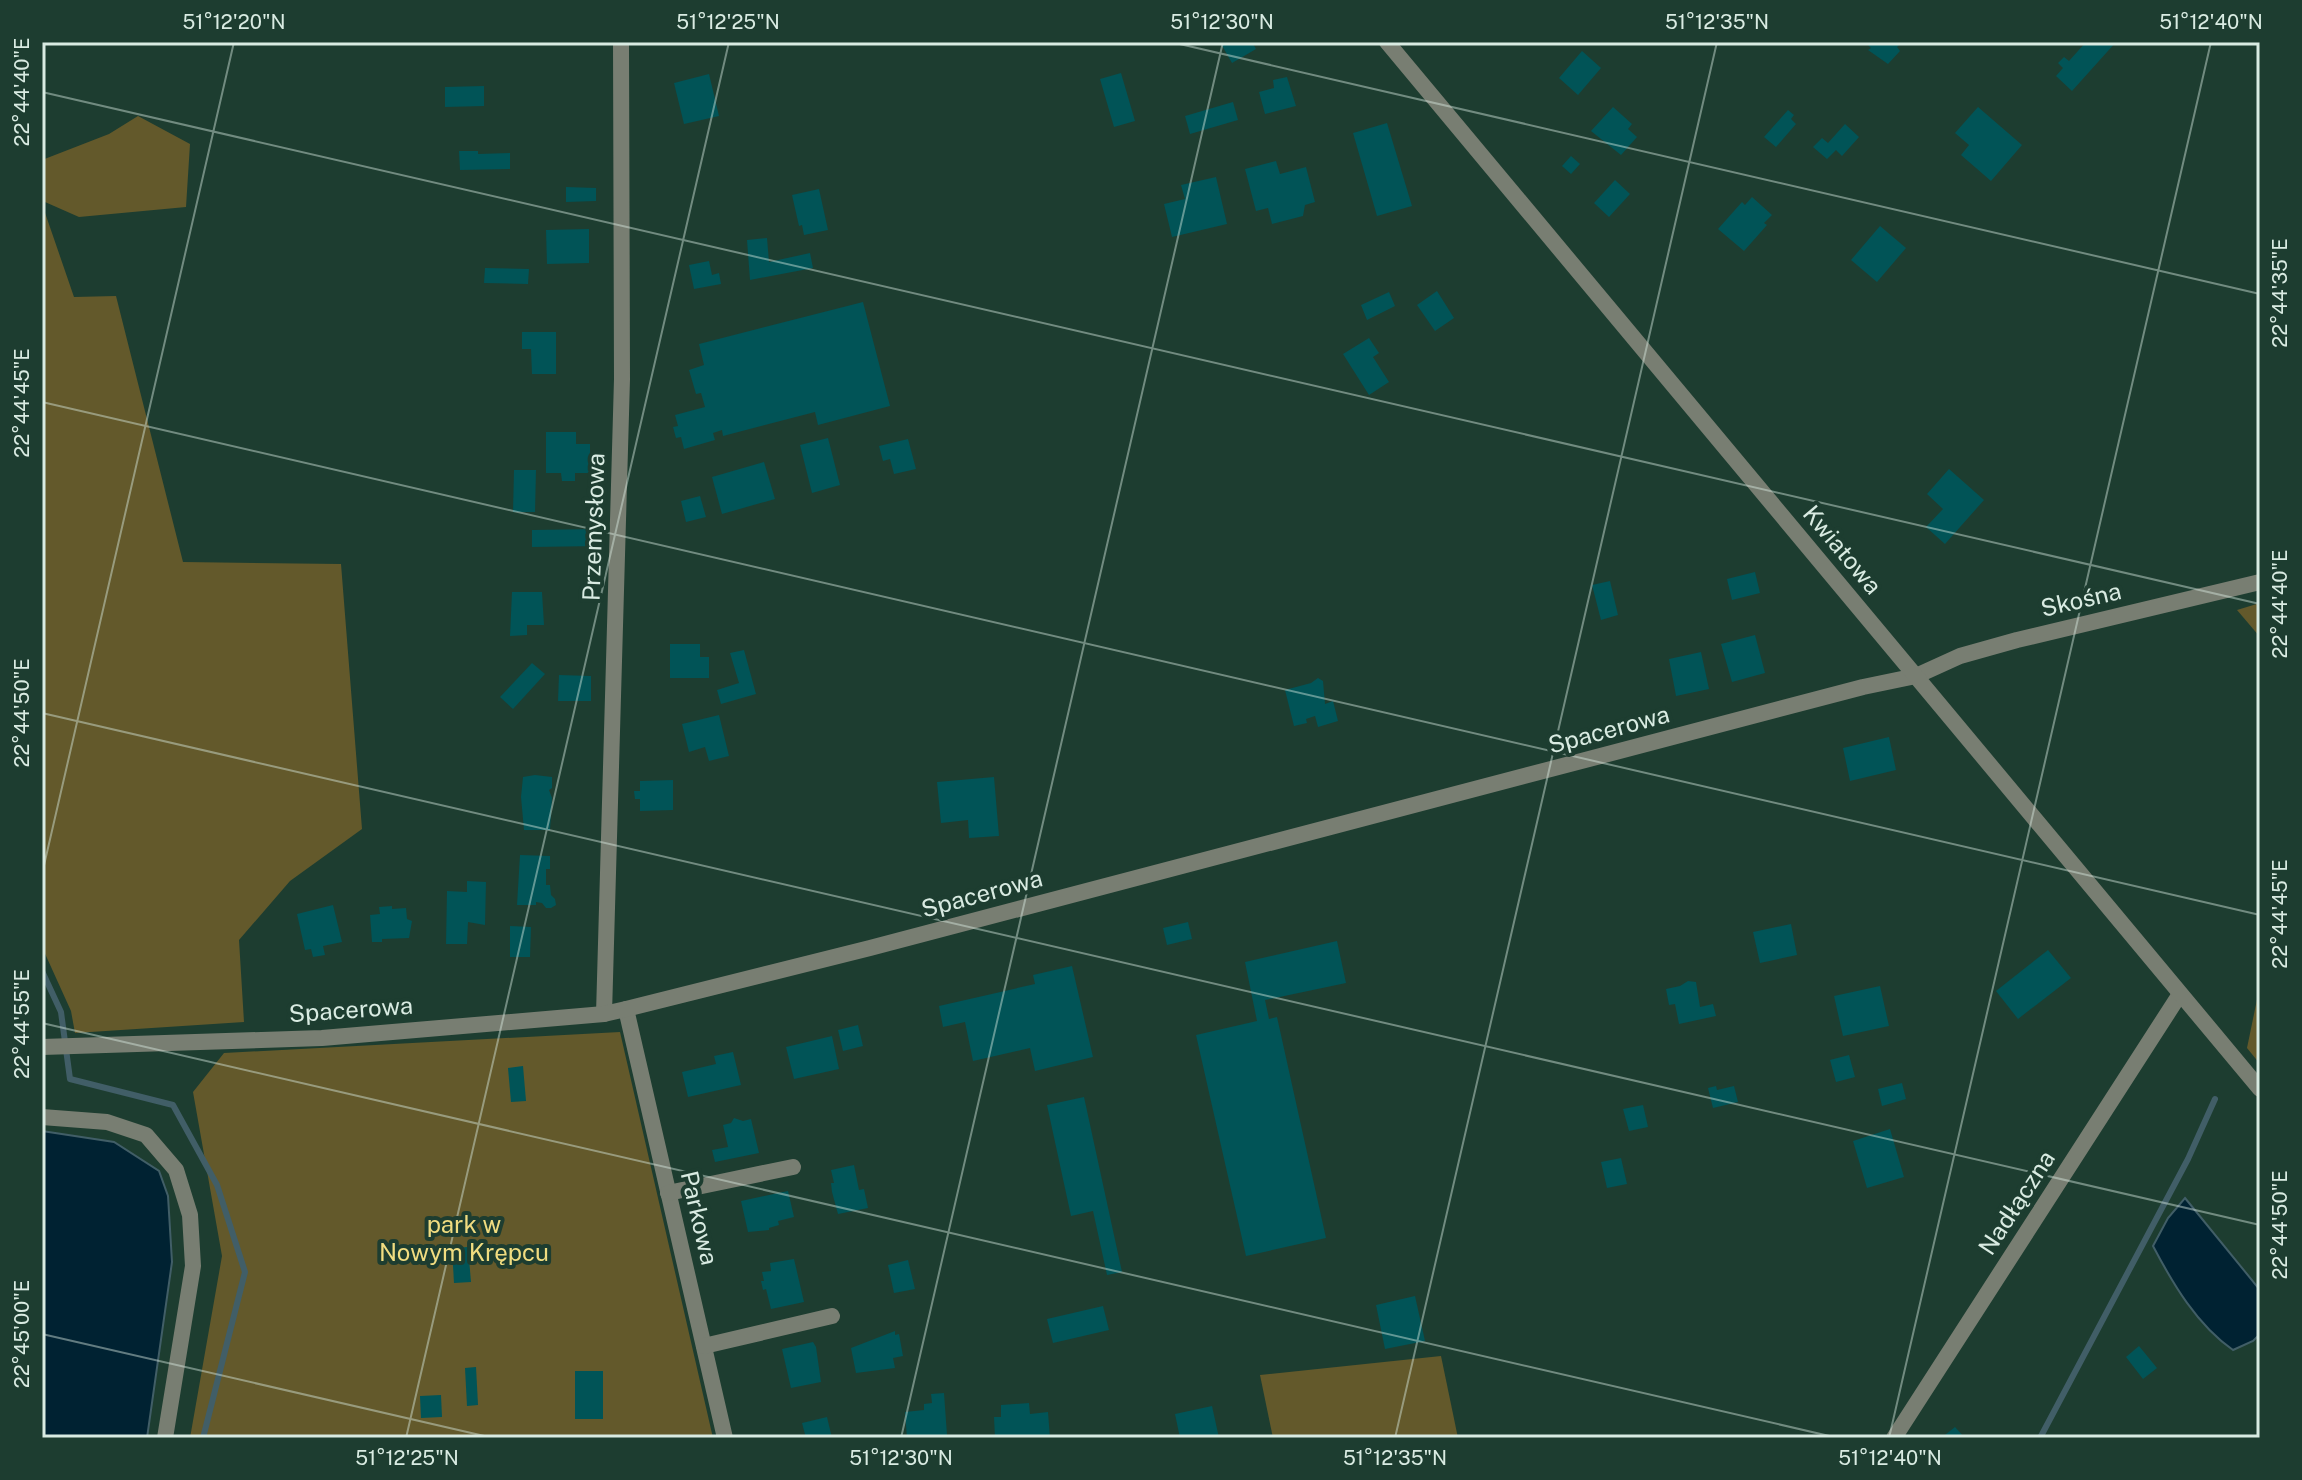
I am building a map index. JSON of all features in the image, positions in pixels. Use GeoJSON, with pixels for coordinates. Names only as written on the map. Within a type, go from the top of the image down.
{"type":"FeatureCollection","features":[{"type":"Feature","properties":{"kind":"street","name":"Przemysłowa"},"geometry":{"type":"LineString","coordinates":[[604,1014],[622,379],[621,42]]}},
{"type":"Feature","properties":{"kind":"street","name":"Kwiatowa"},"geometry":{"type":"LineString","coordinates":[[1387,42],[2260,1089]]}},
{"type":"Feature","properties":{"kind":"street","name":"Skośna"},"geometry":{"type":"LineString","coordinates":[[1916,676],[1960,656],[2017,640],[2260,582]]}},
{"type":"Feature","properties":{"kind":"street","name":"Spacerowa"},"geometry":{"type":"LineString","coordinates":[[42,1047],[322,1038],[604,1014],[870,948],[1863,687],[1916,676]]}},
{"type":"Feature","properties":{"kind":"street","name":"Nadłączna"},"geometry":{"type":"LineString","coordinates":[[1894,1438],[2180,994]]}},
{"type":"Feature","properties":{"kind":"street","name":"Parkowa"},"geometry":{"type":"LineString","coordinates":[[626,1009],[725,1438]]}},
{"type":"Feature","properties":{"kind":"street"},"geometry":{"type":"LineString","coordinates":[[42,1117],[107,1122],[146,1135],[176,1170],[190,1215],[193,1266],[165,1438]]}},
{"type":"Feature","properties":{"kind":"street"},"geometry":{"type":"LineString","coordinates":[[668,1193],[793,1167]]}},
{"type":"Feature","properties":{"kind":"street"},"geometry":{"type":"LineString","coordinates":[[704,1346],[832,1316]]}},
{"type":"Feature","properties":{"kind":"green space"},"geometry":{"type":"Polygon","coordinates":[[[138,116],[190,144],[186,207],[79,217],[45,202],[42,160],[109,134],[138,116]]]}},
{"type":"Feature","properties":{"kind":"green space"},"geometry":{"type":"Polygon","coordinates":[[[42,204],[74,297],[116,296],[183,562],[341,564],[362,829],[290,881],[239,940],[244,1022],[75,1033],[71,1011],[42,947],[42,204]]]}},
{"type":"Feature","properties":{"kind":"green space"},"geometry":{"type":"Polygon","coordinates":[[[2260,603],[2260,637],[2237,610],[2260,603]]]}},
{"type":"Feature","properties":{"kind":"green space"},"geometry":{"type":"Polygon","coordinates":[[[2260,985],[2260,1064],[2247,1048],[2260,985]]]}},
{"type":"Feature","properties":{"kind":"green space","name":"park w Nowym Krępcu"},"geometry":{"type":"Polygon","coordinates":[[[620,1032],[713,1438],[190,1438],[222,1256],[193,1092],[224,1053],[620,1032]]]}},
{"type":"Feature","properties":{"kind":"green space"},"geometry":{"type":"Polygon","coordinates":[[[1441,1356],[1458,1438],[1273,1438],[1260,1375],[1441,1356]]]}},
{"type":"Feature","properties":{"kind":"water"},"geometry":{"type":"Polygon","coordinates":[[[42,1131],[114,1142],[159,1171],[168,1196],[172,1262],[147,1438],[42,1438],[42,1131]]]}},
{"type":"Feature","properties":{"kind":"water"},"geometry":{"type":"Polygon","coordinates":[[[2185,1198],[2260,1290],[2260,1334],[2253,1341],[2233,1350],[2197,1316],[2153,1246],[2168,1218],[2185,1198]]]}},
{"type":"Feature","properties":{"kind":"building"},"geometry":{"type":"Polygon","coordinates":[[[1220,42],[1252,42],[1256,49],[1232,63],[1220,42]]]}},
{"type":"Feature","properties":{"kind":"building"},"geometry":{"type":"Polygon","coordinates":[[[1865,42],[1902,42],[1897,47],[1900,51],[1888,64],[1868,50],[1871,48],[1865,42]]]}},
{"type":"Feature","properties":{"kind":"building"},"geometry":{"type":"Polygon","coordinates":[[[2086,42],[2116,42],[2072,91],[2056,76],[2063,68],[2058,63],[2064,57],[2069,61],[2086,42]]]}},
{"type":"Feature","properties":{"kind":"building"},"geometry":{"type":"Polygon","coordinates":[[[1582,51],[1601,68],[1578,95],[1559,78],[1582,51]]]}},
{"type":"Feature","properties":{"kind":"building"},"geometry":{"type":"Polygon","coordinates":[[[1121,73],[1135,121],[1114,127],[1100,79],[1121,73]]]}},
{"type":"Feature","properties":{"kind":"building"},"geometry":{"type":"Polygon","coordinates":[[[709,74],[719,116],[684,124],[674,83],[709,74]]]}},
{"type":"Feature","properties":{"kind":"building"},"geometry":{"type":"Polygon","coordinates":[[[1287,77],[1296,106],[1265,114],[1259,92],[1274,88],[1273,80],[1287,77]]]}},
{"type":"Feature","properties":{"kind":"building"},"geometry":{"type":"Polygon","coordinates":[[[484,86],[484,106],[445,107],[445,87],[484,86]]]}},
{"type":"Feature","properties":{"kind":"building"},"geometry":{"type":"Polygon","coordinates":[[[1233,102],[1238,120],[1190,134],[1185,116],[1233,102]]]}},
{"type":"Feature","properties":{"kind":"building"},"geometry":{"type":"Polygon","coordinates":[[[1613,107],[1632,124],[1628,129],[1637,137],[1621,155],[1591,131],[1613,107]]]}},
{"type":"Feature","properties":{"kind":"building"},"geometry":{"type":"Polygon","coordinates":[[[1978,107],[2022,145],[1991,181],[1961,155],[1969,145],[1955,133],[1978,107]]]}},
{"type":"Feature","properties":{"kind":"building"},"geometry":{"type":"Polygon","coordinates":[[[1788,110],[1794,115],[1791,119],[1796,124],[1776,147],[1764,137],[1788,110]]]}},
{"type":"Feature","properties":{"kind":"building"},"geometry":{"type":"Polygon","coordinates":[[[1387,123],[1412,206],[1377,216],[1353,133],[1387,123]]]}},
{"type":"Feature","properties":{"kind":"building"},"geometry":{"type":"Polygon","coordinates":[[[1845,124],[1859,137],[1842,156],[1836,150],[1827,159],[1813,147],[1822,138],[1828,143],[1845,124]]]}},
{"type":"Feature","properties":{"kind":"building"},"geometry":{"type":"Polygon","coordinates":[[[459,151],[510,153],[510,169],[460,170],[459,151]]]}},
{"type":"Feature","properties":{"kind":"building"},"geometry":{"type":"Polygon","coordinates":[[[1571,156],[1580,164],[1571,174],[1562,166],[1571,156]]]}},
{"type":"Feature","properties":{"kind":"building"},"geometry":{"type":"Polygon","coordinates":[[[1276,161],[1280,174],[1306,167],[1315,202],[1305,205],[1303,216],[1272,224],[1268,208],[1256,211],[1245,169],[1276,161]]]}},
{"type":"Feature","properties":{"kind":"building"},"geometry":{"type":"Polygon","coordinates":[[[1216,177],[1227,224],[1172,237],[1164,204],[1185,199],[1181,185],[1216,177]]]}},
{"type":"Feature","properties":{"kind":"building"},"geometry":{"type":"Polygon","coordinates":[[[1615,180],[1630,194],[1609,217],[1594,203],[1615,180]]]}},
{"type":"Feature","properties":{"kind":"building"},"geometry":{"type":"Polygon","coordinates":[[[566,187],[596,188],[596,201],[566,202],[566,187]]]}},
{"type":"Feature","properties":{"kind":"building"},"geometry":{"type":"Polygon","coordinates":[[[819,189],[828,230],[804,235],[792,195],[819,189]]]}},
{"type":"Feature","properties":{"kind":"building"},"geometry":{"type":"Polygon","coordinates":[[[1752,197],[1772,215],[1744,251],[1718,229],[1742,202],[1745,205],[1752,197]]]}},
{"type":"Feature","properties":{"kind":"building"},"geometry":{"type":"Polygon","coordinates":[[[1880,226],[1906,248],[1877,282],[1851,260],[1880,226]]]}},
{"type":"Feature","properties":{"kind":"building"},"geometry":{"type":"Polygon","coordinates":[[[589,229],[589,263],[547,264],[546,230],[589,229]]]}},
{"type":"Feature","properties":{"kind":"building"},"geometry":{"type":"Polygon","coordinates":[[[767,238],[769,262],[810,253],[813,268],[750,280],[747,240],[767,238]]]}},
{"type":"Feature","properties":{"kind":"building"},"geometry":{"type":"Polygon","coordinates":[[[709,261],[712,275],[719,273],[721,284],[694,289],[689,265],[709,261]]]}},
{"type":"Feature","properties":{"kind":"building"},"geometry":{"type":"Polygon","coordinates":[[[485,268],[529,269],[528,284],[484,283],[485,268]]]}},
{"type":"Feature","properties":{"kind":"building"},"geometry":{"type":"Polygon","coordinates":[[[1437,291],[1454,318],[1435,331],[1417,305],[1437,291]]]}},
{"type":"Feature","properties":{"kind":"building"},"geometry":{"type":"Polygon","coordinates":[[[1389,292],[1395,306],[1367,320],[1361,305],[1389,292]]]}},
{"type":"Feature","properties":{"kind":"building"},"geometry":{"type":"Polygon","coordinates":[[[863,302],[890,406],[818,425],[815,412],[723,436],[722,430],[713,433],[715,440],[684,449],[681,437],[676,438],[673,427],[678,426],[675,415],[705,407],[701,393],[696,394],[689,370],[704,365],[699,344],[863,302]]]}},
{"type":"Feature","properties":{"kind":"building"},"geometry":{"type":"Polygon","coordinates":[[[522,332],[556,332],[556,374],[532,374],[531,349],[522,349],[522,332]]]}},
{"type":"Feature","properties":{"kind":"building"},"geometry":{"type":"Polygon","coordinates":[[[1369,338],[1379,353],[1373,357],[1389,382],[1369,395],[1343,354],[1369,338]]]}},
{"type":"Feature","properties":{"kind":"building"},"geometry":{"type":"Polygon","coordinates":[[[546,432],[576,432],[576,444],[590,444],[590,473],[575,473],[575,481],[562,481],[561,473],[546,473],[546,432]]]}},
{"type":"Feature","properties":{"kind":"building"},"geometry":{"type":"Polygon","coordinates":[[[828,438],[840,485],[812,493],[800,445],[828,438]]]}},
{"type":"Feature","properties":{"kind":"building"},"geometry":{"type":"Polygon","coordinates":[[[908,439],[916,469],[894,474],[890,459],[883,461],[879,446],[908,439]]]}},
{"type":"Feature","properties":{"kind":"building"},"geometry":{"type":"Polygon","coordinates":[[[764,462],[775,499],[722,514],[712,477],[764,462]]]}},
{"type":"Feature","properties":{"kind":"building"},"geometry":{"type":"Polygon","coordinates":[[[1949,469],[1984,500],[1945,544],[1926,527],[1943,509],[1927,494],[1949,469]]]}},
{"type":"Feature","properties":{"kind":"building"},"geometry":{"type":"Polygon","coordinates":[[[514,470],[536,470],[535,512],[513,512],[514,470]]]}},
{"type":"Feature","properties":{"kind":"building"},"geometry":{"type":"Polygon","coordinates":[[[700,496],[706,517],[686,522],[681,501],[700,496]]]}},
{"type":"Feature","properties":{"kind":"building"},"geometry":{"type":"Polygon","coordinates":[[[600,529],[600,546],[532,547],[532,530],[600,529]]]}},
{"type":"Feature","properties":{"kind":"building"},"geometry":{"type":"Polygon","coordinates":[[[1755,572],[1760,593],[1732,600],[1727,579],[1755,572]]]}},
{"type":"Feature","properties":{"kind":"building"},"geometry":{"type":"Polygon","coordinates":[[[1610,581],[1618,615],[1601,620],[1592,585],[1610,581]]]}},
{"type":"Feature","properties":{"kind":"building"},"geometry":{"type":"Polygon","coordinates":[[[512,592],[542,592],[544,625],[527,625],[527,635],[510,636],[512,592]]]}},
{"type":"Feature","properties":{"kind":"building"},"geometry":{"type":"Polygon","coordinates":[[[1755,635],[1765,673],[1732,682],[1721,644],[1755,635]]]}},
{"type":"Feature","properties":{"kind":"building"},"geometry":{"type":"Polygon","coordinates":[[[670,644],[700,644],[700,657],[709,657],[709,678],[670,678],[670,644]]]}},
{"type":"Feature","properties":{"kind":"building"},"geometry":{"type":"Polygon","coordinates":[[[744,650],[756,694],[721,704],[717,690],[739,683],[730,653],[744,650]]]}},
{"type":"Feature","properties":{"kind":"building"},"geometry":{"type":"Polygon","coordinates":[[[1701,652],[1709,689],[1676,696],[1669,659],[1701,652]]]}},
{"type":"Feature","properties":{"kind":"building"},"geometry":{"type":"Polygon","coordinates":[[[532,663],[545,674],[513,709],[500,697],[532,663]]]}},
{"type":"Feature","properties":{"kind":"building"},"geometry":{"type":"Polygon","coordinates":[[[559,675],[591,676],[591,701],[558,701],[559,675]]]}},
{"type":"Feature","properties":{"kind":"building"},"geometry":{"type":"Polygon","coordinates":[[[1318,678],[1323,681],[1325,704],[1333,701],[1338,721],[1318,727],[1315,716],[1306,719],[1307,723],[1294,726],[1285,690],[1318,678]]]}},
{"type":"Feature","properties":{"kind":"building"},"geometry":{"type":"Polygon","coordinates":[[[719,715],[729,756],[709,761],[705,747],[689,752],[682,724],[719,715]]]}},
{"type":"Feature","properties":{"kind":"building"},"geometry":{"type":"Polygon","coordinates":[[[1889,737],[1896,770],[1850,781],[1843,748],[1889,737]]]}},
{"type":"Feature","properties":{"kind":"building"},"geometry":{"type":"Polygon","coordinates":[[[523,777],[552,777],[552,788],[549,790],[552,798],[550,830],[524,830],[523,777]]]}},
{"type":"Feature","properties":{"kind":"building"},"geometry":{"type":"Polygon","coordinates":[[[994,777],[999,836],[969,838],[968,820],[941,823],[937,782],[994,777]]]}},
{"type":"Feature","properties":{"kind":"building"},"geometry":{"type":"Polygon","coordinates":[[[673,780],[673,810],[640,811],[640,799],[635,799],[634,791],[640,791],[640,781],[673,780]]]}},
{"type":"Feature","properties":{"kind":"building"},"geometry":{"type":"Polygon","coordinates":[[[520,855],[550,856],[546,885],[550,885],[556,905],[546,908],[536,902],[536,905],[517,905],[520,855]]]}},
{"type":"Feature","properties":{"kind":"building"},"geometry":{"type":"Polygon","coordinates":[[[467,881],[486,882],[485,925],[468,922],[467,944],[446,944],[447,891],[467,892],[467,881]]]}},
{"type":"Feature","properties":{"kind":"building"},"geometry":{"type":"Polygon","coordinates":[[[333,905],[342,942],[323,946],[325,955],[313,957],[311,949],[305,950],[297,914],[333,905]]]}},
{"type":"Feature","properties":{"kind":"building"},"geometry":{"type":"Polygon","coordinates":[[[392,906],[392,909],[406,908],[407,919],[412,921],[409,938],[372,942],[370,915],[380,914],[379,907],[392,906]]]}},
{"type":"Feature","properties":{"kind":"building"},"geometry":{"type":"Polygon","coordinates":[[[1188,922],[1192,939],[1167,945],[1163,928],[1188,922]]]}},
{"type":"Feature","properties":{"kind":"building"},"geometry":{"type":"Polygon","coordinates":[[[1791,924],[1797,955],[1760,963],[1753,932],[1791,924]]]}},
{"type":"Feature","properties":{"kind":"building"},"geometry":{"type":"Polygon","coordinates":[[[510,926],[531,927],[530,957],[510,957],[510,926]]]}},
{"type":"Feature","properties":{"kind":"building"},"geometry":{"type":"Polygon","coordinates":[[[1337,941],[1346,983],[1265,1000],[1269,1019],[1277,1017],[1326,1238],[1246,1256],[1196,1035],[1257,1021],[1245,962],[1337,941]]]}},
{"type":"Feature","properties":{"kind":"building"},"geometry":{"type":"Polygon","coordinates":[[[2048,950],[2071,978],[2018,1019],[1996,991],[2048,950]]]}},
{"type":"Feature","properties":{"kind":"building"},"geometry":{"type":"Polygon","coordinates":[[[1072,966],[1093,1057],[1035,1071],[1030,1048],[973,1061],[965,1022],[943,1027],[939,1006],[1035,984],[1033,975],[1072,966]]]}},
{"type":"Feature","properties":{"kind":"building"},"geometry":{"type":"Polygon","coordinates":[[[1688,981],[1696,982],[1700,1007],[1713,1004],[1716,1016],[1679,1024],[1675,1004],[1669,1005],[1666,989],[1688,981]]]}},
{"type":"Feature","properties":{"kind":"building"},"geometry":{"type":"Polygon","coordinates":[[[1880,986],[1889,1026],[1843,1036],[1834,996],[1880,986]]]}},
{"type":"Feature","properties":{"kind":"building"},"geometry":{"type":"Polygon","coordinates":[[[858,1025],[863,1046],[843,1051],[838,1030],[858,1025]]]}},
{"type":"Feature","properties":{"kind":"building"},"geometry":{"type":"Polygon","coordinates":[[[832,1036],[839,1069],[794,1079],[786,1047],[832,1036]]]}},
{"type":"Feature","properties":{"kind":"building"},"geometry":{"type":"Polygon","coordinates":[[[733,1052],[741,1085],[688,1097],[682,1072],[716,1064],[714,1056],[733,1052]]]}},
{"type":"Feature","properties":{"kind":"building"},"geometry":{"type":"Polygon","coordinates":[[[1849,1055],[1855,1077],[1836,1082],[1830,1060],[1849,1055]]]}},
{"type":"Feature","properties":{"kind":"building"},"geometry":{"type":"Polygon","coordinates":[[[523,1066],[526,1101],[511,1102],[508,1068],[523,1066]]]}},
{"type":"Feature","properties":{"kind":"building"},"geometry":{"type":"Polygon","coordinates":[[[1902,1083],[1906,1099],[1882,1106],[1878,1089],[1902,1083]]]}},
{"type":"Feature","properties":{"kind":"building"},"geometry":{"type":"Polygon","coordinates":[[[1716,1086],[1717,1090],[1734,1086],[1738,1102],[1713,1108],[1708,1088],[1716,1086]]]}},
{"type":"Feature","properties":{"kind":"building"},"geometry":{"type":"Polygon","coordinates":[[[1084,1097],[1122,1272],[1107,1275],[1093,1211],[1071,1216],[1047,1105],[1084,1097]]]}},
{"type":"Feature","properties":{"kind":"building"},"geometry":{"type":"Polygon","coordinates":[[[1643,1105],[1648,1127],[1629,1131],[1623,1109],[1643,1105]]]}},
{"type":"Feature","properties":{"kind":"building"},"geometry":{"type":"Polygon","coordinates":[[[734,1118],[743,1121],[751,1119],[759,1153],[715,1162],[712,1150],[728,1147],[723,1125],[731,1123],[734,1118]]]}},
{"type":"Feature","properties":{"kind":"building"},"geometry":{"type":"Polygon","coordinates":[[[1890,1129],[1904,1177],[1867,1188],[1853,1141],[1890,1129]]]}},
{"type":"Feature","properties":{"kind":"building"},"geometry":{"type":"Polygon","coordinates":[[[1621,1158],[1627,1184],[1607,1188],[1601,1162],[1621,1158]]]}},
{"type":"Feature","properties":{"kind":"building"},"geometry":{"type":"Polygon","coordinates":[[[854,1165],[859,1190],[864,1189],[868,1208],[838,1214],[832,1192],[831,1183],[834,1183],[831,1170],[854,1165]]]}},
{"type":"Feature","properties":{"kind":"building"},"geometry":{"type":"Polygon","coordinates":[[[788,1191],[794,1217],[778,1221],[779,1225],[769,1230],[748,1232],[741,1201],[788,1191]]]}},
{"type":"Feature","properties":{"kind":"building"},"geometry":{"type":"Polygon","coordinates":[[[468,1247],[471,1282],[454,1283],[452,1248],[468,1247]]]}},
{"type":"Feature","properties":{"kind":"building"},"geometry":{"type":"Polygon","coordinates":[[[794,1259],[804,1302],[771,1309],[766,1289],[763,1290],[762,1272],[771,1271],[770,1263],[794,1259]]]}},
{"type":"Feature","properties":{"kind":"building"},"geometry":{"type":"Polygon","coordinates":[[[908,1260],[915,1289],[894,1293],[888,1265],[908,1260]]]}},
{"type":"Feature","properties":{"kind":"building"},"geometry":{"type":"Polygon","coordinates":[[[1415,1296],[1425,1341],[1385,1349],[1376,1305],[1415,1296]]]}},
{"type":"Feature","properties":{"kind":"building"},"geometry":{"type":"Polygon","coordinates":[[[1103,1306],[1109,1330],[1053,1343],[1047,1319],[1103,1306]]]}},
{"type":"Feature","properties":{"kind":"building"},"geometry":{"type":"Polygon","coordinates":[[[895,1331],[895,1335],[899,1334],[903,1356],[893,1358],[895,1368],[856,1373],[851,1348],[895,1331]]]}},
{"type":"Feature","properties":{"kind":"building"},"geometry":{"type":"Polygon","coordinates":[[[813,1342],[821,1382],[791,1388],[782,1349],[813,1342]]]}},
{"type":"Feature","properties":{"kind":"building"},"geometry":{"type":"Polygon","coordinates":[[[2139,1346],[2157,1368],[2143,1379],[2126,1357],[2139,1346]]]}},
{"type":"Feature","properties":{"kind":"building"},"geometry":{"type":"Polygon","coordinates":[[[476,1367],[478,1405],[467,1406],[465,1368],[476,1367]]]}},
{"type":"Feature","properties":{"kind":"building"},"geometry":{"type":"Polygon","coordinates":[[[575,1371],[603,1371],[603,1419],[575,1419],[575,1371]]]}},
{"type":"Feature","properties":{"kind":"building"},"geometry":{"type":"Polygon","coordinates":[[[944,1393],[947,1435],[907,1438],[905,1412],[924,1410],[924,1404],[932,1403],[931,1394],[944,1393]]]}},
{"type":"Feature","properties":{"kind":"building"},"geometry":{"type":"Polygon","coordinates":[[[441,1395],[442,1417],[421,1418],[420,1396],[441,1395]]]}},
{"type":"Feature","properties":{"kind":"building"},"geometry":{"type":"Polygon","coordinates":[[[1029,1403],[1030,1414],[1048,1412],[1050,1438],[995,1438],[994,1417],[1001,1417],[1001,1405],[1029,1403]]]}},
{"type":"Feature","properties":{"kind":"building"},"geometry":{"type":"Polygon","coordinates":[[[1212,1406],[1219,1438],[1180,1438],[1175,1414],[1212,1406]]]}},
{"type":"Feature","properties":{"kind":"building"},"geometry":{"type":"Polygon","coordinates":[[[827,1417],[832,1438],[806,1438],[802,1423],[827,1417]]]}},
{"type":"Feature","properties":{"kind":"building"},"geometry":{"type":"Polygon","coordinates":[[[1955,1427],[1965,1438],[1941,1438],[1955,1427]]]}},
{"type":"Feature","properties":{"kind":"waterway"},"geometry":{"type":"LineString","coordinates":[[42,971],[61,1012],[70,1079],[173,1105],[217,1185],[245,1272],[203,1438]]}},
{"type":"Feature","properties":{"kind":"waterway"},"geometry":{"type":"LineString","coordinates":[[2040,1438],[2188,1159],[2215,1099]]}}]}
